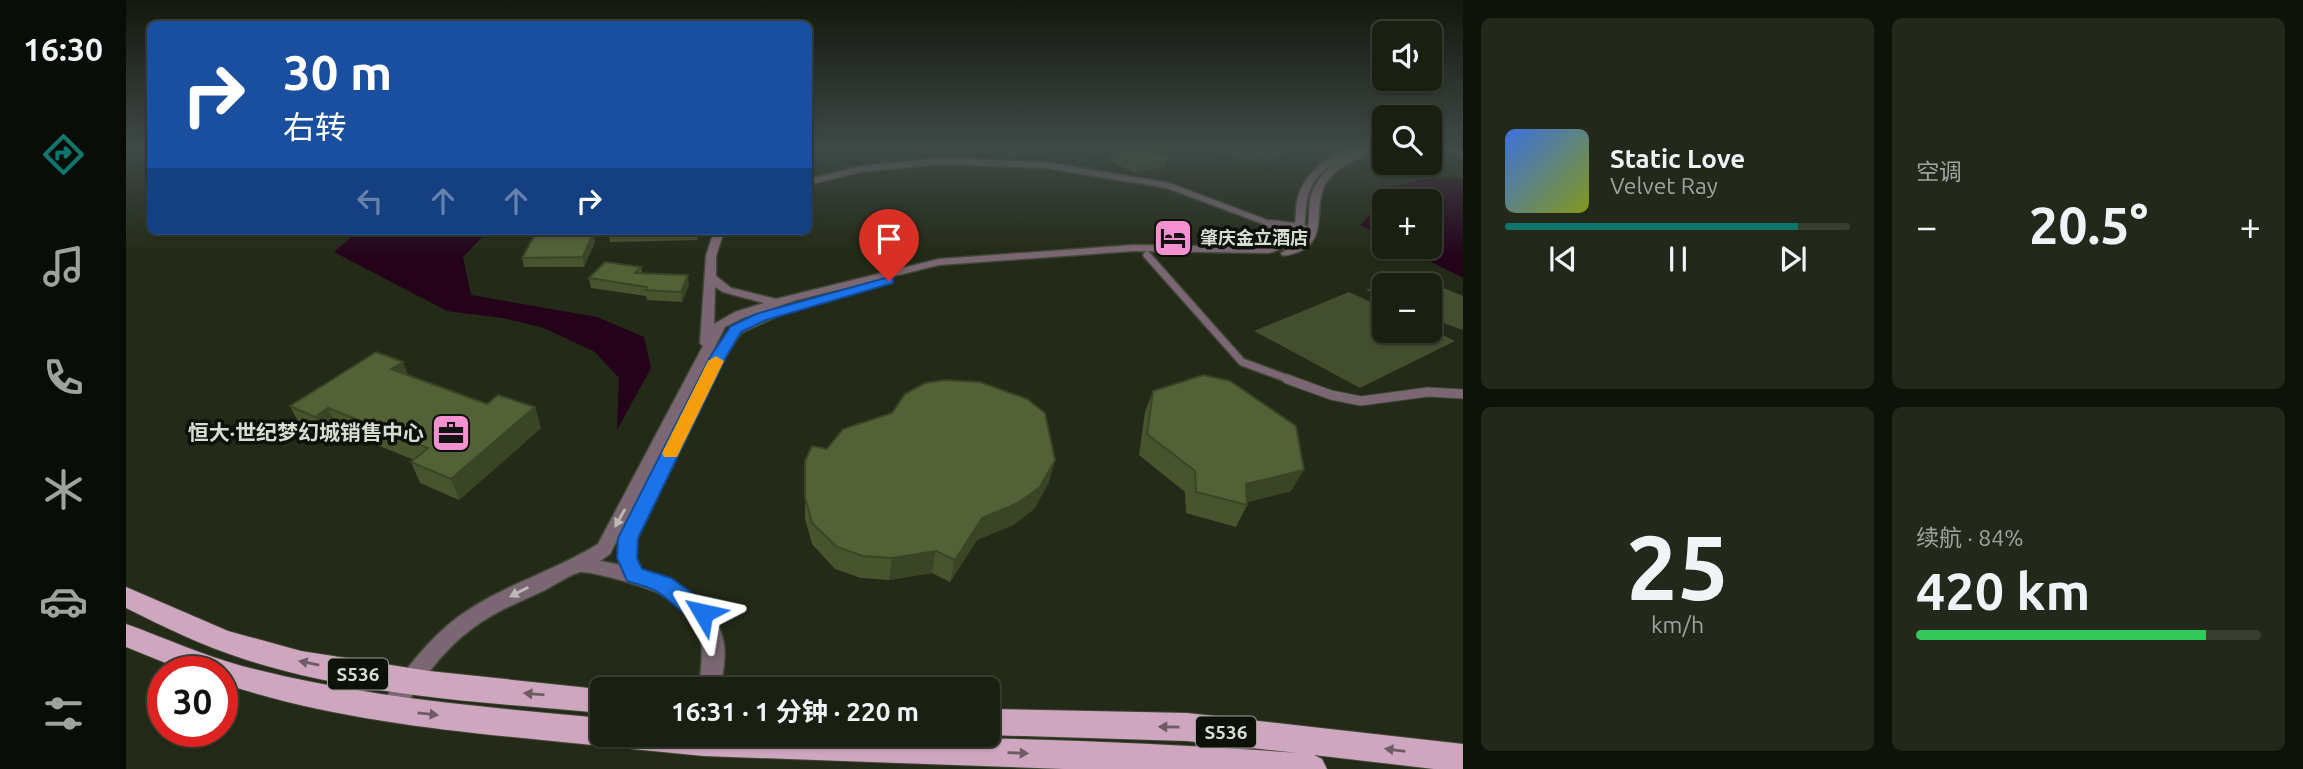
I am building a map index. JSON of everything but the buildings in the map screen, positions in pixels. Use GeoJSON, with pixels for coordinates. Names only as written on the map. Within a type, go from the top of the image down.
{"type":"FeatureCollection","features":[{"type":"Feature","properties":{"kind":"main road","name":"S536"},"geometry":{"type":"LineString","coordinates":[[126,597],[257,652],[408,682],[590,699]]}},
{"type":"Feature","properties":{"kind":"main road","name":"S536"},"geometry":{"type":"LineString","coordinates":[[126,635],[258,683],[390,710],[590,731]]}},
{"type":"Feature","properties":{"kind":"main road","name":"S536"},"geometry":{"type":"LineString","coordinates":[[1000,722],[1186,727],[1463,758]]}},
{"type":"Feature","properties":{"kind":"main road","name":"S536"},"geometry":{"type":"LineString","coordinates":[[896,747],[1185,759],[1312,769]]}},
{"type":"Feature","properties":{"kind":"street"},"geometry":{"type":"LineString","coordinates":[[1150,183],[1169,186],[1270,223],[1303,227]]}},
{"type":"Feature","properties":{"kind":"street"},"geometry":{"type":"LineString","coordinates":[[390,710],[408,682],[439,646],[477,614],[546,579],[582,565],[604,549],[720,325],[738,315],[778,302],[939,262],[1133,248],[1269,250],[1295,241],[1303,227],[1303,194],[1309,183]]}},
{"type":"Feature","properties":{"kind":"street"},"geometry":{"type":"LineString","coordinates":[[635,575],[627,558],[628,538],[718,357],[736,330],[761,317],[799,305],[944,268],[1095,255],[1243,259],[1275,256],[1300,248],[1311,240],[1315,230],[1314,200],[1321,183]]}},
{"type":"Feature","properties":{"kind":"street"},"geometry":{"type":"LineString","coordinates":[[1270,223],[1287,244]]}},
{"type":"Feature","properties":{"kind":"street"},"geometry":{"type":"LineString","coordinates":[[707,347],[711,256],[718,235]]}},
{"type":"Feature","properties":{"kind":"street"},"geometry":{"type":"LineString","coordinates":[[711,278],[727,290],[778,302]]}},
{"type":"Feature","properties":{"kind":"street"},"geometry":{"type":"LineString","coordinates":[[582,565],[635,575],[663,584],[703,613],[713,644],[711,677]]}},
{"type":"Feature","properties":{"kind":"lane"},"geometry":{"type":"LineString","coordinates":[[1147,255],[1242,362],[1331,395],[1361,401],[1429,392],[1463,394]]}},
{"type":"Feature","properties":{"kind":"green space"},"geometry":{"type":"Polygon","coordinates":[[[1442,287],[1463,296],[1463,330],[1442,322],[1442,287]]]}},
{"type":"Feature","properties":{"kind":"green space"},"geometry":{"type":"Polygon","coordinates":[[[1349,292],[1372,303],[1372,343],[1442,343],[1442,335],[1455,341],[1360,388],[1254,331],[1349,292]]]}},
{"type":"Feature","properties":{"kind":"shaded area"},"geometry":{"type":"Polygon","coordinates":[[[1409,183],[1463,183],[1463,278],[1426,259],[1442,259],[1442,189],[1385,189],[1409,183]]]}},
{"type":"Feature","properties":{"kind":"shaded area"},"geometry":{"type":"Polygon","coordinates":[[[1372,212],[1372,232],[1360,225],[1372,212]]]}},
{"type":"Feature","properties":{"kind":"shaded area"},"geometry":{"type":"Polygon","coordinates":[[[353,235],[484,235],[463,257],[471,295],[597,317],[644,337],[651,368],[617,430],[619,378],[595,352],[544,328],[503,318],[447,311],[334,252],[353,235]]]}},
{"type":"Feature","properties":{"kind":"slow traffic"},"geometry":{"type":"LineString","coordinates":[[671,453],[716,361]]}},
{"type":"Feature","properties":{"kind":"place","name":"肇庆金立酒店"},"geometry":{"type":"Point","coordinates":[1173,238]}},
{"type":"Feature","properties":{"kind":"place","name":"恒大·世纪梦幻城销售中心"},"geometry":{"type":"Point","coordinates":[451,433]}},
{"type":"Feature","properties":{"kind":"route"},"geometry":{"type":"LineString","coordinates":[[703,613],[663,584],[635,575],[627,558],[628,538],[718,357],[736,330],[761,317],[889,281]]}}]}
